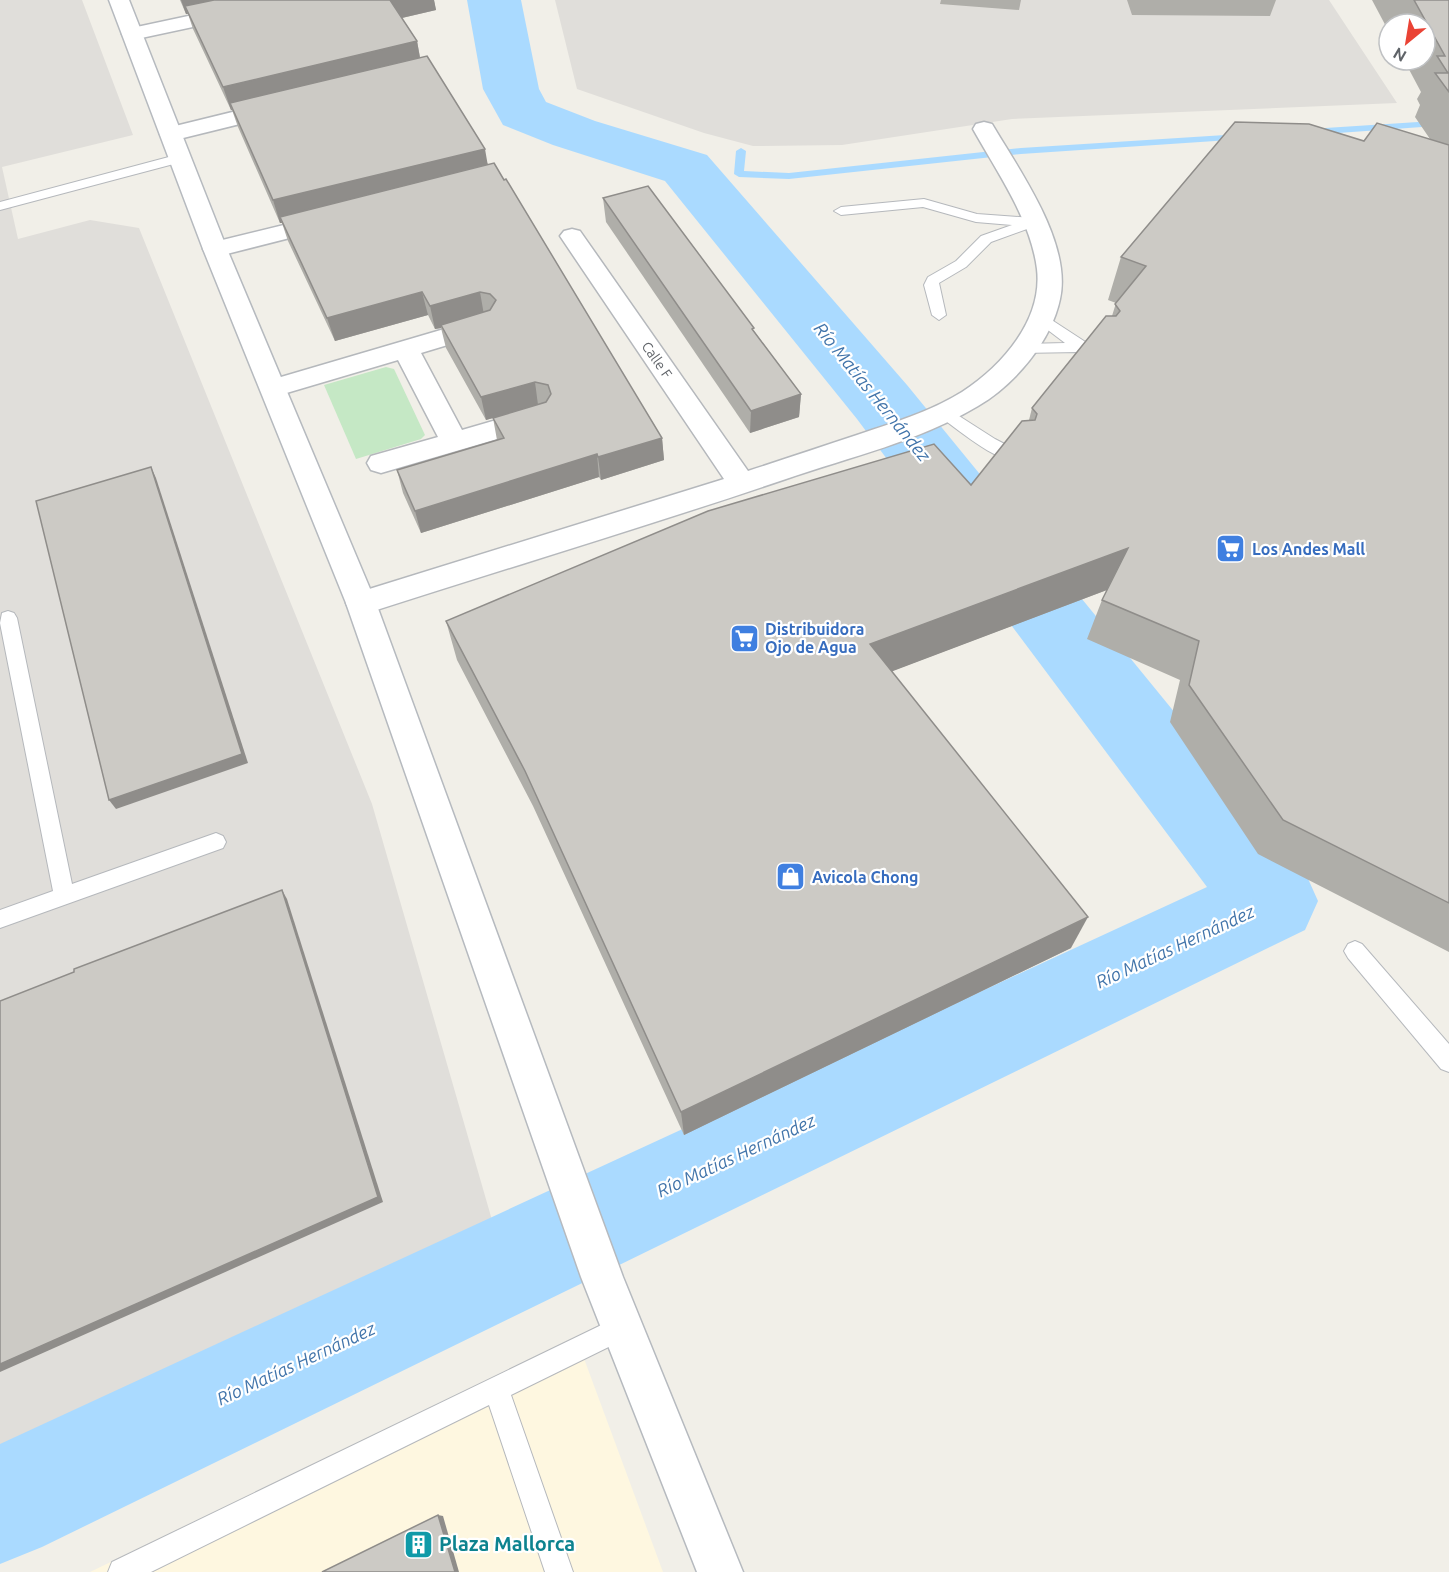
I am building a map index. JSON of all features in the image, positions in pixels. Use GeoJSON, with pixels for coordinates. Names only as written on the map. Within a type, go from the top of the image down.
{"type":"FeatureCollection","features":[{"type":"Feature","properties":{"kind":"street"},"geometry":{"type":"LineString","coordinates":[[119,0],[215,249],[361,603],[602,1277],[720,1572]]}},
{"type":"Feature","properties":{"kind":"street"},"geometry":{"type":"LineString","coordinates":[[132,34],[291,0]]}},
{"type":"Feature","properties":{"kind":"street"},"geometry":{"type":"LineString","coordinates":[[176,146],[302,102]]}},
{"type":"Feature","properties":{"kind":"street"},"geometry":{"type":"LineString","coordinates":[[361,603],[742,483],[871,439],[933,417],[986,387],[1025,349],[1041,318],[1050,286],[1045,253],[1033,222],[986,132]]}},
{"type":"Feature","properties":{"kind":"street"},"geometry":{"type":"LineString","coordinates":[[215,249],[351,215]]}},
{"type":"Feature","properties":{"kind":"street","name":"Calle F"},"geometry":{"type":"LineString","coordinates":[[572,236],[742,483]]}},
{"type":"Feature","properties":{"kind":"street"},"geometry":{"type":"LineString","coordinates":[[273,388],[485,325]]}},
{"type":"Feature","properties":{"kind":"street"},"geometry":{"type":"LineString","coordinates":[[406,349],[454,441]]}},
{"type":"Feature","properties":{"kind":"street"},"geometry":{"type":"LineString","coordinates":[[381,463],[539,416]]}},
{"type":"Feature","properties":{"kind":"lane"},"geometry":{"type":"LineString","coordinates":[[0,206],[176,146]]}},
{"type":"Feature","properties":{"kind":"lane"},"geometry":{"type":"LineString","coordinates":[[841,211],[924,203],[976,218],[1033,222]]}},
{"type":"Feature","properties":{"kind":"lane"},"geometry":{"type":"LineString","coordinates":[[939,315],[931,285],[933,280],[961,264],[986,239],[1033,222]]}},
{"type":"Feature","properties":{"kind":"lane"},"geometry":{"type":"LineString","coordinates":[[1041,318],[1082,347],[1097,353]]}},
{"type":"Feature","properties":{"kind":"lane"},"geometry":{"type":"LineString","coordinates":[[1025,349],[1082,347]]}},
{"type":"Feature","properties":{"kind":"lane"},"geometry":{"type":"LineString","coordinates":[[933,417],[1016,457]]}},
{"type":"Feature","properties":{"kind":"lane"},"geometry":{"type":"LineString","coordinates":[[8,618],[64,896]]}},
{"type":"Feature","properties":{"kind":"lane"},"geometry":{"type":"LineString","coordinates":[[0,919],[216,842]]}},
{"type":"Feature","properties":{"kind":"lane"},"geometry":{"type":"LineString","coordinates":[[1355,951],[1449,1061]]}},
{"type":"Feature","properties":{"kind":"lane"},"geometry":{"type":"LineString","coordinates":[[123,1572],[622,1327]]}},
{"type":"Feature","properties":{"kind":"lane"},"geometry":{"type":"LineString","coordinates":[[496,1388],[559,1572]]}},
{"type":"Feature","properties":{"kind":"shaded area"},"geometry":{"type":"Polygon","coordinates":[[[0,0],[82,0],[133,135],[2,167],[18,239],[90,220],[139,228],[372,804],[494,1227],[0,1482],[0,0]]]}},
{"type":"Feature","properties":{"kind":"shaded area"},"geometry":{"type":"Polygon","coordinates":[[[555,0],[1329,0],[1397,103],[1012,119],[842,145],[753,146],[704,133],[577,89],[555,0]]]}},
{"type":"Feature","properties":{"kind":"shaded area"},"geometry":{"type":"Polygon","coordinates":[[[576,1337],[663,1572],[90,1572],[576,1337]]]}},
{"type":"Feature","properties":{"kind":"green space"},"geometry":{"type":"Polygon","coordinates":[[[386,367],[394,369],[425,435],[421,439],[356,459],[324,385],[386,367]]]}},
{"type":"Feature","properties":{"kind":"building"},"geometry":{"type":"Polygon","coordinates":[[[214,0],[390,0],[417,41],[223,87],[185,6],[214,0]]]}},
{"type":"Feature","properties":{"kind":"building"},"geometry":{"type":"Polygon","coordinates":[[[1414,0],[1449,0],[1449,92],[1435,73],[1448,73],[1437,56],[1445,56],[1437,42],[1437,12],[1421,12],[1414,0]]]}},
{"type":"Feature","properties":{"kind":"building"},"geometry":{"type":"Polygon","coordinates":[[[427,56],[485,149],[273,200],[230,103],[427,56]]]}},
{"type":"Feature","properties":{"kind":"building"},"geometry":{"type":"Polygon","coordinates":[[[1235,122],[1309,124],[1364,141],[1377,123],[1449,145],[1449,903],[1283,820],[1189,685],[1199,641],[1102,600],[1128,548],[870,644],[1088,917],[681,1112],[525,771],[446,621],[708,511],[934,444],[971,485],[1022,421],[1035,420],[1037,414],[1032,408],[1106,316],[1116,316],[1120,311],[1115,304],[1146,266],[1121,257],[1235,122]]]}},
{"type":"Feature","properties":{"kind":"building"},"geometry":{"type":"Polygon","coordinates":[[[494,163],[504,180],[506,179],[662,438],[598,457],[597,454],[415,511],[397,470],[504,438],[493,418],[546,402],[551,394],[548,385],[535,382],[481,397],[441,325],[490,310],[496,300],[490,294],[480,292],[430,306],[422,292],[327,318],[280,217],[494,163]]]}},
{"type":"Feature","properties":{"kind":"building"},"geometry":{"type":"Polygon","coordinates":[[[648,186],[801,394],[751,411],[603,198],[648,186]]]}},
{"type":"Feature","properties":{"kind":"building"},"geometry":{"type":"Polygon","coordinates":[[[151,467],[242,754],[109,800],[36,501],[151,467]]]}},
{"type":"Feature","properties":{"kind":"building"},"geometry":{"type":"Polygon","coordinates":[[[282,890],[378,1197],[0,1364],[0,1001],[74,972],[74,969],[282,890]]]}},
{"type":"Feature","properties":{"kind":"building","name":"Plaza Mallorca"},"geometry":{"type":"Polygon","coordinates":[[[438,1515],[455,1572],[322,1572],[438,1515]]]}},
{"type":"Feature","properties":{"kind":"waterway","name":"Río Matías Hernández"},"geometry":{"type":"LineString","coordinates":[[0,1505],[1272,901],[882,402],[686,168],[574,133],[523,113],[511,89],[494,0]]}},
{"type":"Feature","properties":{"kind":"waterway"},"geometry":{"type":"LineString","coordinates":[[1310,132],[1418,125]]}},
{"type":"Feature","properties":{"kind":"waterway"},"geometry":{"type":"LineString","coordinates":[[741,151],[739,174],[789,176],[1021,151],[1241,137]]}},
{"type":"Feature","properties":{"kind":"place","name":"Los Andes Mall"},"geometry":{"type":"Point","coordinates":[1231,549]}},
{"type":"Feature","properties":{"kind":"place","name":"Distribuidora Ojo de Agua"},"geometry":{"type":"Point","coordinates":[744,638]}},
{"type":"Feature","properties":{"kind":"place","name":"Avicola Chong"},"geometry":{"type":"Point","coordinates":[791,877]}},
{"type":"Feature","properties":{"kind":"place","name":"Plaza Mallorca"},"geometry":{"type":"Point","coordinates":[418,1544]}}]}
